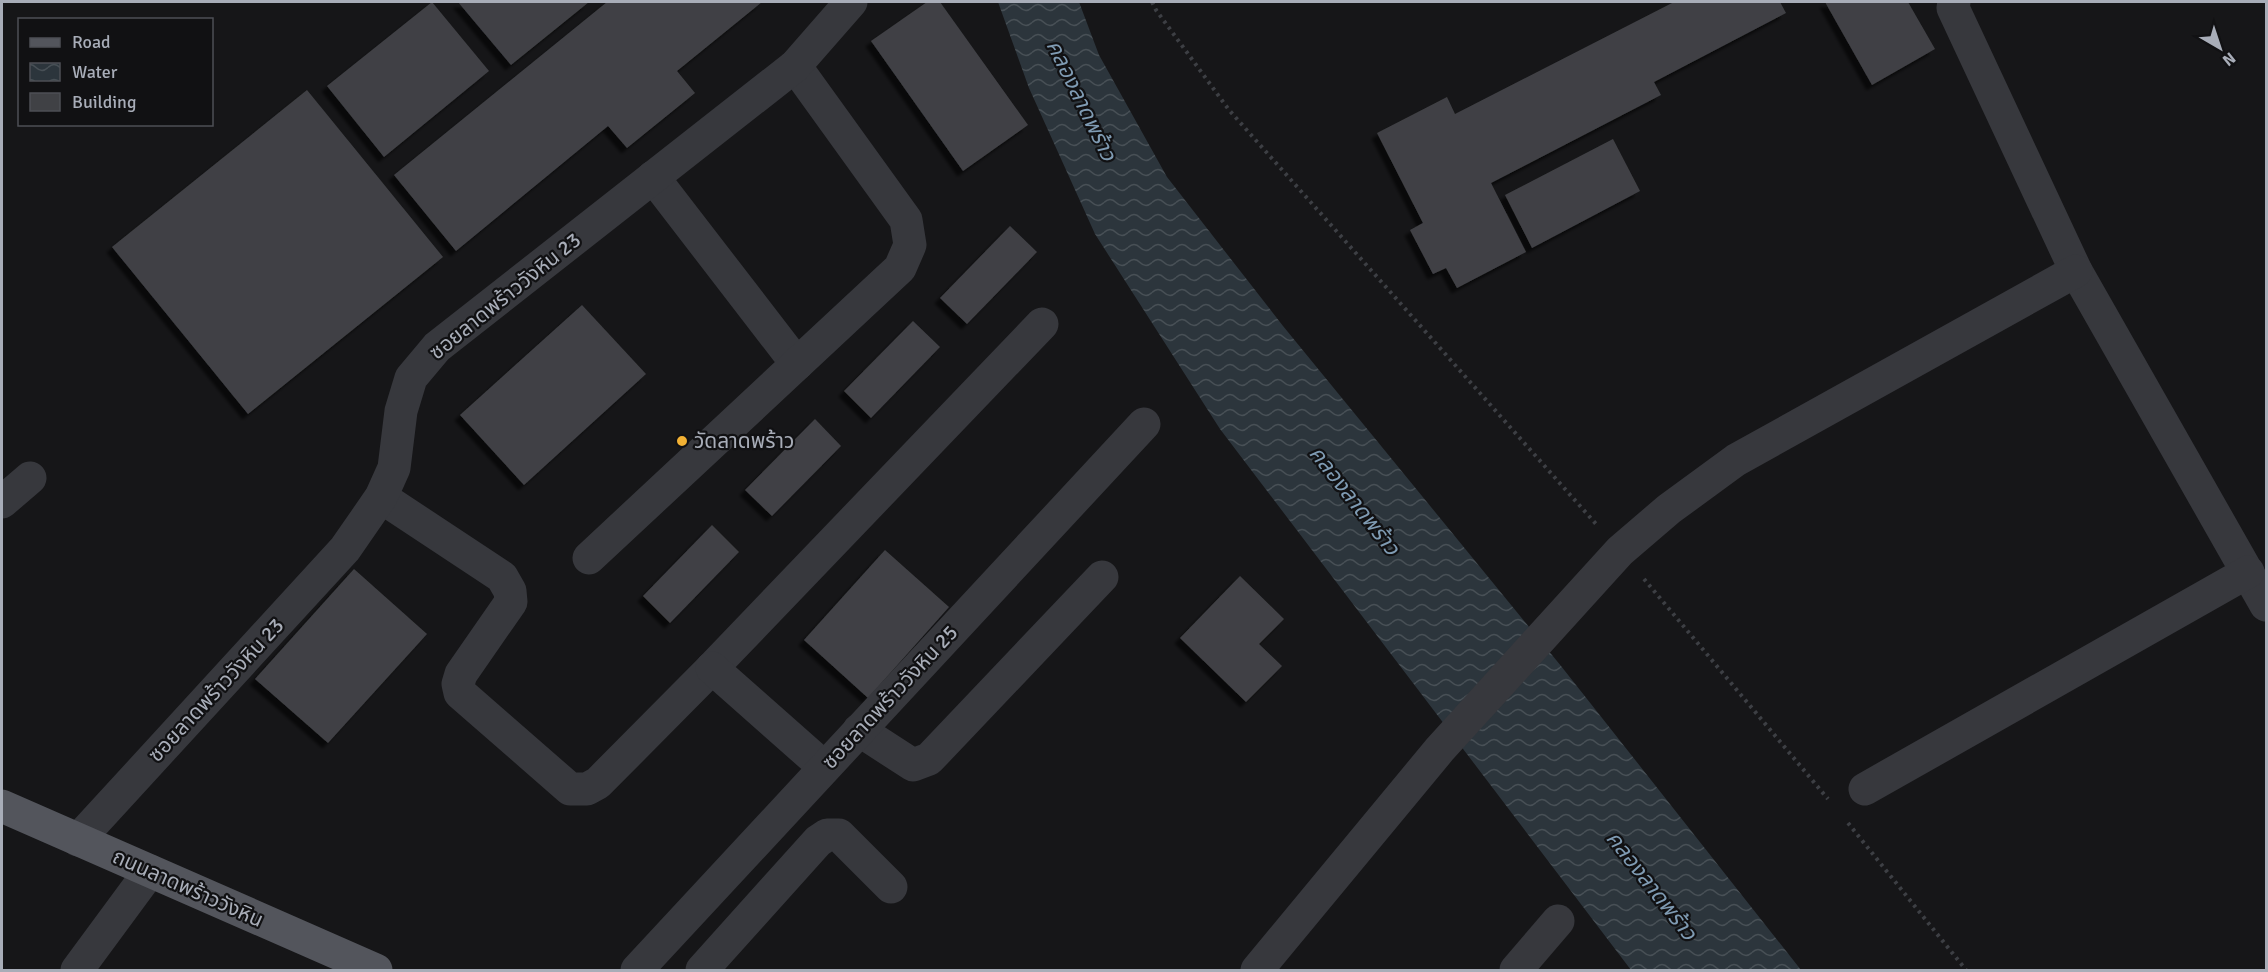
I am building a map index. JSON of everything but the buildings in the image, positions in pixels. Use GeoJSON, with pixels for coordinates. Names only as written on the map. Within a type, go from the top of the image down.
{"type":"FeatureCollection","features":[{"type":"Feature","properties":{"kind":"main road","name":"ถนนลาดพร้าววังหิน"},"geometry":{"type":"LineString","coordinates":[[2,806],[376,970]]}},
{"type":"Feature","properties":{"kind":"street","name":"ซอยลาดพร้าววังหิน 23"},"geometry":{"type":"LineString","coordinates":[[78,840],[345,549],[381,497],[394,468],[401,411],[411,378],[437,347],[795,66],[851,2]]}},
{"type":"Feature","properties":{"kind":"street"},"geometry":{"type":"LineString","coordinates":[[1954,2],[1953,8],[2076,271],[2266,605]]}},
{"type":"Feature","properties":{"kind":"street"},"geometry":{"type":"LineString","coordinates":[[589,558],[900,268],[910,244],[906,220],[795,66]]}},
{"type":"Feature","properties":{"kind":"street"},"geometry":{"type":"LineString","coordinates":[[653,177],[798,364]]}},
{"type":"Feature","properties":{"kind":"street"},"geometry":{"type":"LineString","coordinates":[[1257,970],[1440,749],[1620,551],[1669,509],[1736,460],[2076,271]]}},
{"type":"Feature","properties":{"kind":"street"},"geometry":{"type":"LineString","coordinates":[[381,497],[502,577],[510,591],[511,602],[460,674],[458,684],[460,693],[570,789],[587,789],[598,783],[712,668],[1042,324]]}},
{"type":"Feature","properties":{"kind":"street","name":"ซอยลาดพร้าววังหิน 25"},"geometry":{"type":"LineString","coordinates":[[637,970],[1144,424]]}},
{"type":"Feature","properties":{"kind":"street"},"geometry":{"type":"LineString","coordinates":[[2,502],[30,478]]}},
{"type":"Feature","properties":{"kind":"street"},"geometry":{"type":"LineString","coordinates":[[1865,789],[2248,572]]}},
{"type":"Feature","properties":{"kind":"street"},"geometry":{"type":"LineString","coordinates":[[859,730],[913,765],[929,759],[1102,577]]}},
{"type":"Feature","properties":{"kind":"street"},"geometry":{"type":"LineString","coordinates":[[712,668],[824,767]]}},
{"type":"Feature","properties":{"kind":"street"},"geometry":{"type":"LineString","coordinates":[[702,970],[818,842],[827,835],[839,835],[891,887]]}},
{"type":"Feature","properties":{"kind":"street"},"geometry":{"type":"LineString","coordinates":[[76,970],[150,871]]}},
{"type":"Feature","properties":{"kind":"street"},"geometry":{"type":"LineString","coordinates":[[1516,970],[1558,921]]}},
{"type":"Feature","properties":{"kind":"path"},"geometry":{"type":"LineString","coordinates":[[1152,2],[1229,110],[1620,551],[1829,800]]}},
{"type":"Feature","properties":{"kind":"path"},"geometry":{"type":"LineString","coordinates":[[1844,818],[1966,970]]}},
{"type":"Feature","properties":{"kind":"water","name":"คลองลาดพร้าว"},"geometry":{"type":"Polygon","coordinates":[[[998,2],[1079,2],[1099,55],[1167,177],[1283,326],[1561,666],[1801,970],[1631,970],[1220,429],[1095,234],[1029,88],[998,2]]]}},
{"type":"Feature","properties":{"kind":"place","name":"วัดลาดพร้าว"},"geometry":{"type":"Point","coordinates":[682,441]}}]}
